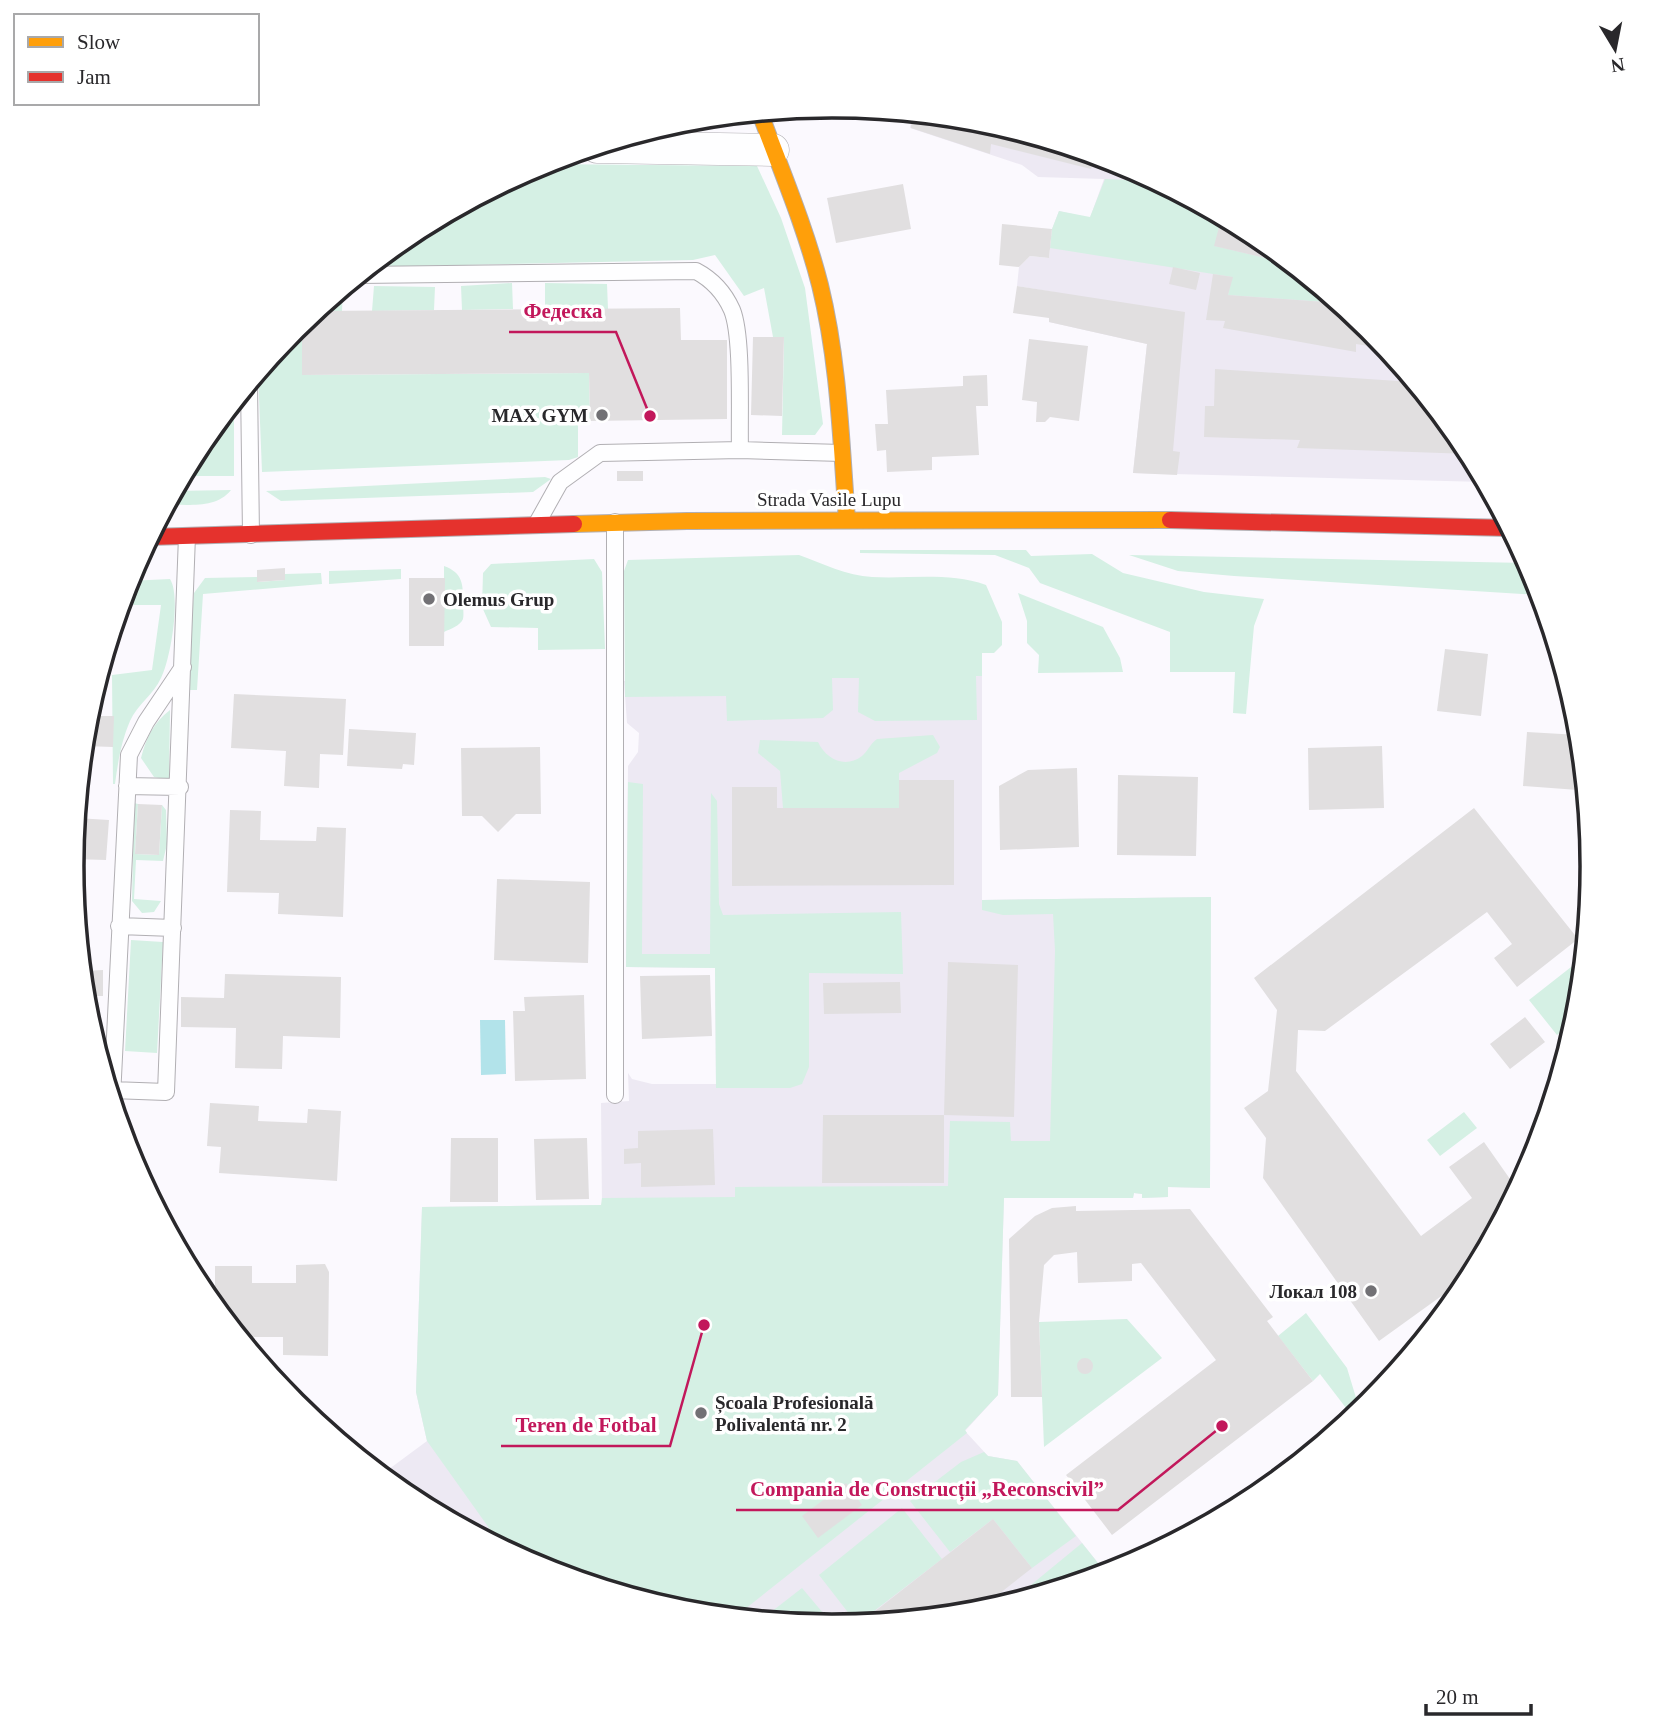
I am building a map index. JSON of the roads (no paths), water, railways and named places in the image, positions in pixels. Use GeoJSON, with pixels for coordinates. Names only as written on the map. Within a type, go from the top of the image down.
{"type":"FeatureCollection","features":[{"type":"Feature","properties":{"kind":"main road"},"geometry":{"type":"LineString","coordinates":[[763,122],[798,217],[826,313],[847,520]]}},
{"type":"Feature","properties":{"kind":"main road","name":"Strada Vasile Lupu"},"geometry":{"type":"LineString","coordinates":[[160,537],[615,522],[847,520],[1184,520],[1499,528]]}},
{"type":"Feature","properties":{"kind":"street"},"geometry":{"type":"LineString","coordinates":[[624,147],[773,150]]}},
{"type":"Feature","properties":{"kind":"lane"},"geometry":{"type":"LineString","coordinates":[[375,275],[696,271],[712,280],[732,311],[736,332],[740,450]]}},
{"type":"Feature","properties":{"kind":"lane"},"geometry":{"type":"LineString","coordinates":[[249,399],[250,535]]}},
{"type":"Feature","properties":{"kind":"lane"},"geometry":{"type":"LineString","coordinates":[[536,525],[560,482],[600,453],[740,450],[842,453]]}},
{"type":"Feature","properties":{"kind":"lane"},"geometry":{"type":"LineString","coordinates":[[615,522],[615,1095]]}},
{"type":"Feature","properties":{"kind":"lane"},"geometry":{"type":"LineString","coordinates":[[120,1094],[166,1092],[180,787],[187,536]]}},
{"type":"Feature","properties":{"kind":"lane"},"geometry":{"type":"LineString","coordinates":[[113,1072],[129,755],[146,722],[183,667]]}},
{"type":"Feature","properties":{"kind":"lane"},"geometry":{"type":"LineString","coordinates":[[127,786],[180,787]]}},
{"type":"Feature","properties":{"kind":"lane"},"geometry":{"type":"LineString","coordinates":[[119,926],[173,928]]}},
{"type":"Feature","properties":{"kind":"water"},"geometry":{"type":"Polygon","coordinates":[[[480,1020],[505,1020],[506,1074],[481,1075],[480,1020]]]}},
{"type":"Feature","properties":{"kind":"place","name":"MAX GYM"},"geometry":{"type":"Point","coordinates":[602,415]}},
{"type":"Feature","properties":{"kind":"place","name":"Федеска"},"geometry":{"type":"Point","coordinates":[650,416]}},
{"type":"Feature","properties":{"kind":"place","name":"Olemus Grup"},"geometry":{"type":"Point","coordinates":[429,599]}},
{"type":"Feature","properties":{"kind":"place","name":"Локал 108"},"geometry":{"type":"Point","coordinates":[1371,1291]}},
{"type":"Feature","properties":{"kind":"place","name":"Teren de Fotbal"},"geometry":{"type":"Point","coordinates":[704,1325]}},
{"type":"Feature","properties":{"kind":"place","name":"Școala Profesională Polivalentă nr. 2"},"geometry":{"type":"Point","coordinates":[701,1413]}},
{"type":"Feature","properties":{"kind":"place","name":"Compania de Construcții „Reconscivil”"},"geometry":{"type":"Point","coordinates":[1222,1426]}}]}
